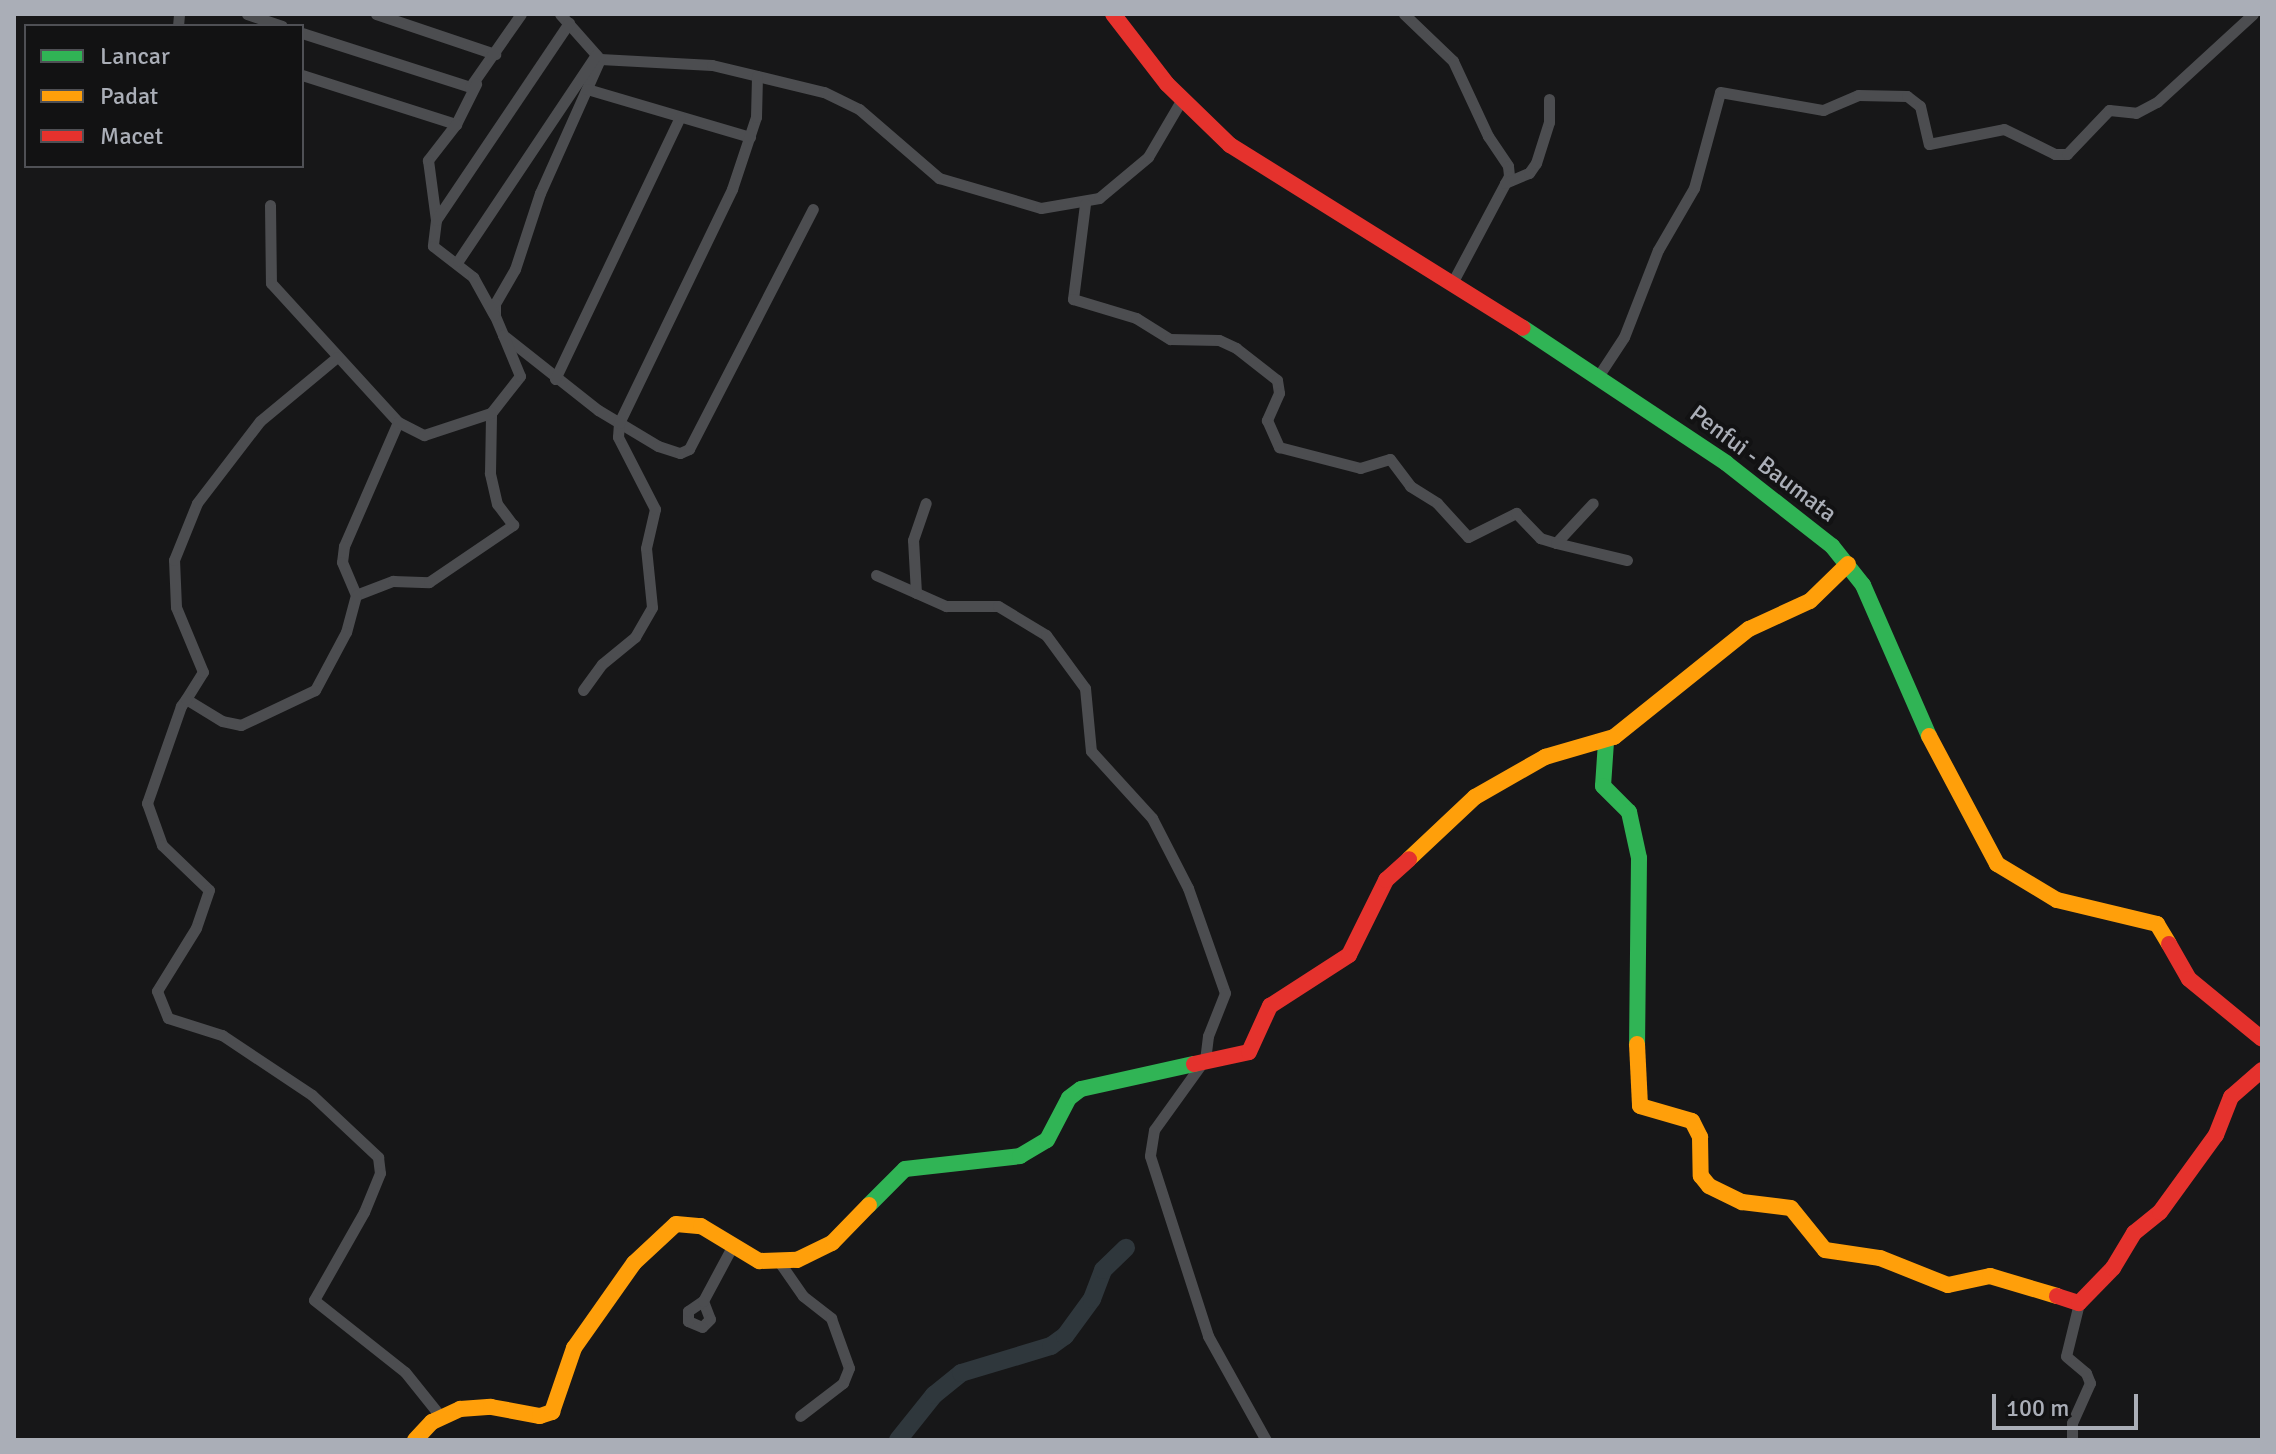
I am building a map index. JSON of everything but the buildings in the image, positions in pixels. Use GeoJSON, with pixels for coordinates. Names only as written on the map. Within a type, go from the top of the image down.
{"type":"FeatureCollection","features":[{"type":"Feature","properties":{"kind":"street"},"geometry":{"type":"LineString","coordinates":[[247,14],[276,24]]}},
{"type":"Feature","properties":{"kind":"street"},"geometry":{"type":"LineString","coordinates":[[376,14],[495,54]]}},
{"type":"Feature","properties":{"kind":"street"},"geometry":{"type":"LineString","coordinates":[[270,205],[271,283],[398,422],[424,435],[491,413],[520,376],[495,316],[458,261],[433,246],[436,220],[428,160],[456,124],[477,83],[519,16],[502,14]]}},
{"type":"Feature","properties":{"kind":"street","name":"Penfui - Baumata"},"geometry":{"type":"LineString","coordinates":[[1113,14],[1182,99],[1230,145],[1267,171],[1599,375],[1726,463],[1848,564],[1884,631],[1948,779],[1997,864],[2015,879],[2057,900],[2157,924],[2189,979],[2262,1039]]}},
{"type":"Feature","properties":{"kind":"street"},"geometry":{"type":"LineString","coordinates":[[1404,14],[1441,45],[1459,71],[1488,136],[1503,152],[1508,166],[1505,183],[1452,283]]}},
{"type":"Feature","properties":{"kind":"street"},"geometry":{"type":"LineString","coordinates":[[1599,375],[1624,337],[1658,250],[1694,188],[1720,92],[1823,110],[1858,95],[1907,96],[1920,106],[1929,144],[2004,129],[2055,154],[2067,154],[2109,110],[2136,113],[2157,102],[2253,14]]}},
{"type":"Feature","properties":{"kind":"street"},"geometry":{"type":"LineString","coordinates":[[436,220],[564,19],[598,57],[712,65],[824,92],[859,109],[931,174],[953,184],[1041,208],[1085,204],[1148,157],[1182,99]]}},
{"type":"Feature","properties":{"kind":"street"},"geometry":{"type":"LineString","coordinates":[[304,34],[463,88],[477,83]]}},
{"type":"Feature","properties":{"kind":"street"},"geometry":{"type":"LineString","coordinates":[[495,316],[495,303],[515,269],[540,193],[587,89],[598,57]]}},
{"type":"Feature","properties":{"kind":"street"},"geometry":{"type":"LineString","coordinates":[[458,261],[598,57]]}},
{"type":"Feature","properties":{"kind":"street"},"geometry":{"type":"LineString","coordinates":[[304,76],[456,124]]}},
{"type":"Feature","properties":{"kind":"street"},"geometry":{"type":"LineString","coordinates":[[583,690],[602,664],[625,648],[645,625],[653,601],[646,548],[655,509],[618,437],[619,423],[732,189],[750,137],[757,76]]}},
{"type":"Feature","properties":{"kind":"street"},"geometry":{"type":"LineString","coordinates":[[587,89],[750,137]]}},
{"type":"Feature","properties":{"kind":"street"},"geometry":{"type":"LineString","coordinates":[[1505,183],[1529,173],[1536,163],[1549,122],[1549,99]]}},
{"type":"Feature","properties":{"kind":"street"},"geometry":{"type":"LineString","coordinates":[[555,379],[680,117]]}},
{"type":"Feature","properties":{"kind":"street"},"geometry":{"type":"LineString","coordinates":[[1085,204],[1071,290],[1075,301],[1136,318],[1170,339],[1219,340],[1236,348],[1277,380],[1279,393],[1267,420],[1279,447],[1360,468],[1390,459],[1410,486],[1437,503],[1468,537],[1516,513],[1540,538],[1627,560]]}},
{"type":"Feature","properties":{"kind":"street"},"geometry":{"type":"LineString","coordinates":[[503,335],[555,379],[619,423],[658,446],[680,453],[689,449],[813,209]]}},
{"type":"Feature","properties":{"kind":"street"},"geometry":{"type":"LineString","coordinates":[[337,357],[260,421],[197,503],[174,560],[176,607],[203,672],[186,699],[147,803],[162,845],[209,890],[196,928],[157,989],[160,1009],[171,1020],[222,1035],[312,1095],[378,1157],[380,1173],[364,1212],[314,1300],[405,1372],[441,1417]]}},
{"type":"Feature","properties":{"kind":"street"},"geometry":{"type":"LineString","coordinates":[[356,595],[393,581],[429,582],[512,528],[514,522],[493,491],[491,413]]}},
{"type":"Feature","properties":{"kind":"street"},"geometry":{"type":"LineString","coordinates":[[186,699],[222,721],[241,725],[315,690],[346,632],[356,595],[342,562],[344,546],[398,422]]}},
{"type":"Feature","properties":{"kind":"street"},"geometry":{"type":"LineString","coordinates":[[916,593],[913,540],[926,503]]}},
{"type":"Feature","properties":{"kind":"street"},"geometry":{"type":"LineString","coordinates":[[1556,543],[1593,503]]}},
{"type":"Feature","properties":{"kind":"street"},"geometry":{"type":"LineString","coordinates":[[415,1440],[441,1417],[481,1407],[549,1414],[561,1399],[574,1348],[634,1263],[676,1224],[696,1224],[759,1261],[780,1263],[832,1243],[905,1169],[1020,1156],[1052,1135],[1076,1092],[1145,1079],[1205,1059],[1253,1049],[1270,1006],[1349,955],[1386,880],[1475,797],[1545,757],[1606,742],[1749,629],[1810,601],[1848,564]]}},
{"type":"Feature","properties":{"kind":"street"},"geometry":{"type":"LineString","coordinates":[[876,575],[954,607],[1001,607],[1042,631],[1083,684],[1089,748],[1152,818],[1188,888],[1223,979],[1225,997],[1208,1036],[1205,1059],[1154,1130],[1150,1156],[1208,1336],[1266,1440]]}},
{"type":"Feature","properties":{"kind":"street"},"geometry":{"type":"LineString","coordinates":[[1606,742],[1603,786],[1629,812],[1639,858],[1634,988],[1640,1106],[1678,1113],[1692,1121],[1700,1137],[1703,1181],[1731,1199],[1791,1208],[1829,1252],[1880,1258],[1948,1285],[1990,1276],[2079,1303]]}},
{"type":"Feature","properties":{"kind":"street"},"geometry":{"type":"LineString","coordinates":[[2072,1440],[2072,1423],[2090,1383],[2065,1355],[2079,1303],[2113,1268],[2134,1233],[2160,1212],[2216,1135],[2231,1097],[2262,1070]]}},
{"type":"Feature","properties":{"kind":"street"},"geometry":{"type":"LineString","coordinates":[[703,1301],[732,1247]]}},
{"type":"Feature","properties":{"kind":"street"},"geometry":{"type":"LineString","coordinates":[[780,1263],[803,1296],[831,1318],[849,1368],[843,1383],[800,1416]]}},
{"type":"Feature","properties":{"kind":"waterway"},"geometry":{"type":"LineString","coordinates":[[898,1440],[934,1395],[961,1373],[1051,1346],[1065,1336],[1092,1299],[1103,1270],[1126,1248]]}},
{"type":"Feature","properties":{"kind":"traffic: fast"},"geometry":{"type":"LineString","coordinates":[[1523,328],[1726,463],[1832,546],[1863,585],[1929,736]]}},
{"type":"Feature","properties":{"kind":"traffic: fast"},"geometry":{"type":"LineString","coordinates":[[1606,742],[1603,786],[1629,812],[1639,858],[1637,1044]]}},
{"type":"Feature","properties":{"kind":"traffic: fast"},"geometry":{"type":"LineString","coordinates":[[869,1205],[905,1169],[1020,1156],[1047,1140],[1069,1098],[1081,1089],[1194,1064]]}},
{"type":"Feature","properties":{"kind":"traffic: slow"},"geometry":{"type":"LineString","coordinates":[[1409,859],[1475,797],[1545,757],[1614,737],[1749,629],[1810,601],[1848,564]]}},
{"type":"Feature","properties":{"kind":"traffic: slow"},"geometry":{"type":"LineString","coordinates":[[1929,736],[1997,864],[2057,900],[2157,924],[2169,944]]}},
{"type":"Feature","properties":{"kind":"traffic: slow"},"geometry":{"type":"LineString","coordinates":[[1637,1044],[1640,1106],[1692,1121],[1700,1137],[1701,1176],[1709,1186],[1742,1202],[1791,1208],[1825,1250],[1880,1258],[1948,1285],[1990,1276],[2057,1296]]}},
{"type":"Feature","properties":{"kind":"traffic: slow"},"geometry":{"type":"LineString","coordinates":[[415,1440],[432,1422],[460,1409],[491,1407],[540,1416],[552,1412],[574,1348],[634,1263],[676,1224],[701,1226],[759,1261],[797,1260],[832,1243],[869,1205]]}},
{"type":"Feature","properties":{"kind":"traffic: jam"},"geometry":{"type":"LineString","coordinates":[[1113,14],[1167,84],[1230,145],[1523,328]]}},
{"type":"Feature","properties":{"kind":"traffic: jam"},"geometry":{"type":"LineString","coordinates":[[1194,1064],[1249,1052],[1270,1006],[1349,955],[1386,880],[1409,859]]}},
{"type":"Feature","properties":{"kind":"traffic: jam"},"geometry":{"type":"LineString","coordinates":[[2169,944],[2189,979],[2262,1039]]}},
{"type":"Feature","properties":{"kind":"traffic: jam"},"geometry":{"type":"LineString","coordinates":[[2057,1296],[2079,1303],[2113,1268],[2134,1233],[2160,1212],[2216,1135],[2231,1097],[2262,1070]]}}]}
